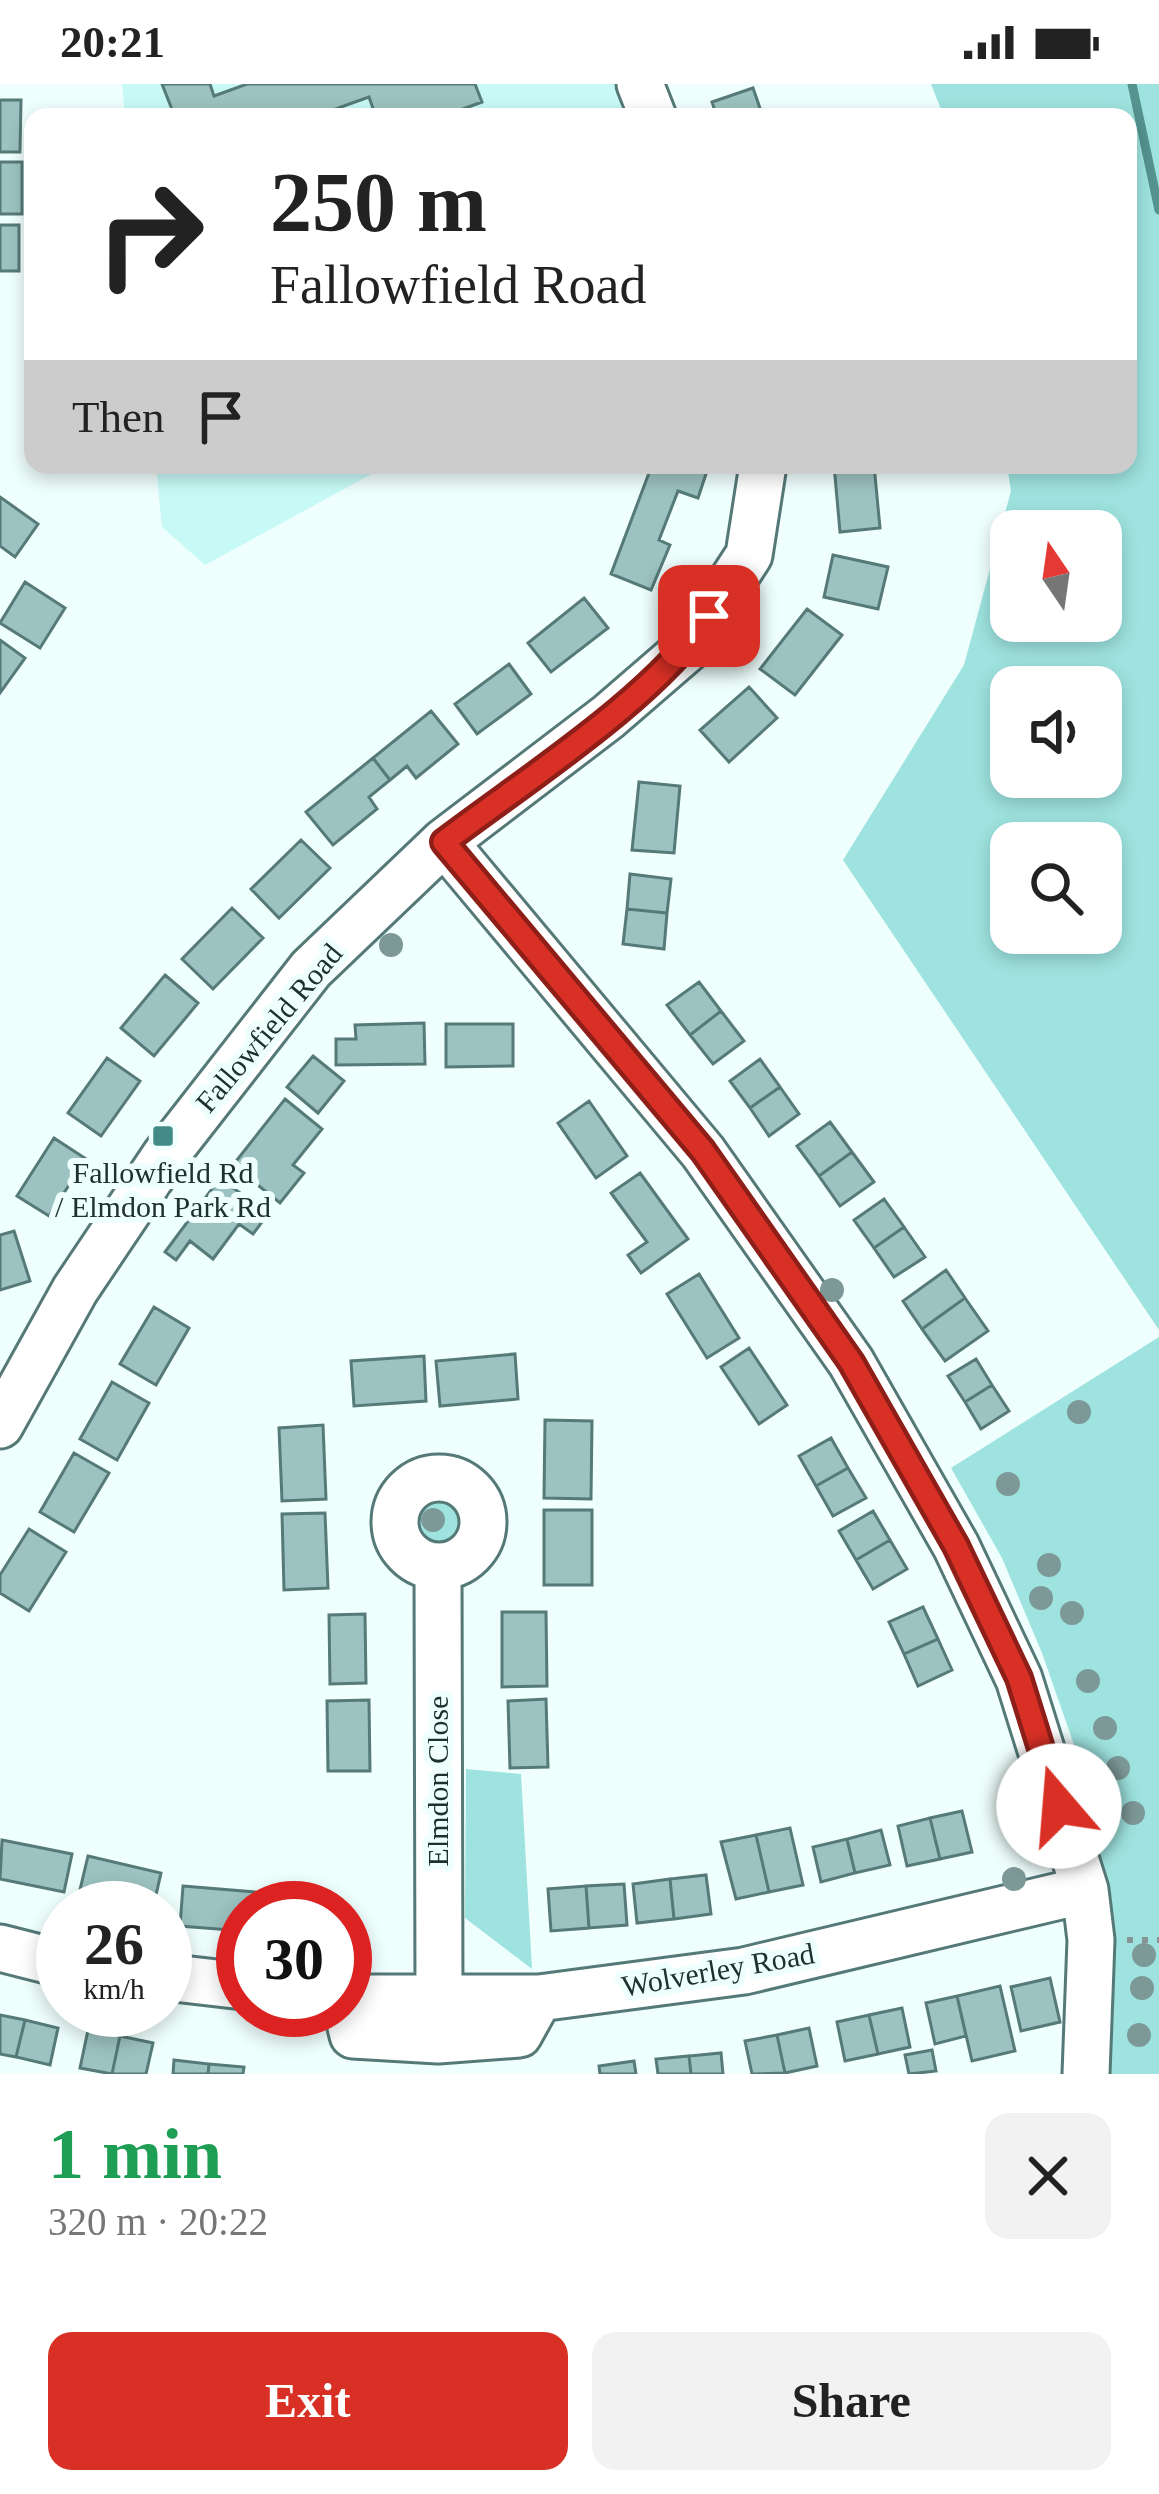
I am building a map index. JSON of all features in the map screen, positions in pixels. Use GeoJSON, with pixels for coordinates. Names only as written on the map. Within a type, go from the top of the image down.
{"type":"FeatureCollection","features":[{"type":"Feature","properties":{"kind":"street","name":"Fallowfield Road"},"geometry":{"type":"LineString","coordinates":[[1,1422],[75,1290],[164,1156],[311,969],[444,842],[608,717],[689,647],[749,555],[762,474]]}},
{"type":"Feature","properties":{"kind":"street"},"geometry":{"type":"LineString","coordinates":[[444,842],[703,1151],[851,1362],[956,1546],[1019,1678],[1085,1890],[1091,1940],[1086,2074]]}},
{"type":"Feature","properties":{"kind":"street","name":"Elmdon Close"},"geometry":{"type":"LineString","coordinates":[[438,1567],[439,1995]]}},
{"type":"Feature","properties":{"kind":"street","name":"Wolverley Road"},"geometry":{"type":"LineString","coordinates":[[372,1999],[539,1998],[745,1971],[1085,1890]]}},
{"type":"Feature","properties":{"kind":"street"},"geometry":{"type":"LineString","coordinates":[[0,1948],[36,1957]]}},
{"type":"Feature","properties":{"kind":"street"},"geometry":{"type":"LineString","coordinates":[[372,2036],[437,2040],[519,2035],[539,1998]]}},
{"type":"Feature","properties":{"kind":"shaded area"},"geometry":{"type":"Polygon","coordinates":[[[122,84],[617,84],[626,108],[124,108],[122,84]]]}},
{"type":"Feature","properties":{"kind":"shaded area"},"geometry":{"type":"Polygon","coordinates":[[[931,84],[1159,84],[1159,1330],[843,860],[964,665],[990,569],[990,642],[1122,642],[1122,510],[1006,510],[1011,491],[1008,474],[1137,474],[1137,108],[940,108],[931,84]]]}},
{"type":"Feature","properties":{"kind":"shaded area"},"geometry":{"type":"Polygon","coordinates":[[[157,474],[372,474],[205,565],[162,527],[157,474]]]}},
{"type":"Feature","properties":{"kind":"shaded area"},"geometry":{"type":"Polygon","coordinates":[[[1159,1337],[1159,2074],[1102,2074],[1109,1923],[1078,1756],[1002,1558],[951,1468],[1159,1337]]]}},
{"type":"Feature","properties":{"kind":"shaded area"},"geometry":{"type":"Polygon","coordinates":[[[436,1492],[456,1501],[465,1521],[456,1541],[436,1550],[416,1541],[407,1521],[416,1501],[436,1492]]]}},
{"type":"Feature","properties":{"kind":"shaded area"},"geometry":{"type":"Polygon","coordinates":[[[466,1769],[521,1774],[532,1969],[465,1918],[466,1769]]]}},
{"type":"Feature","properties":{"kind":"building"},"geometry":{"type":"Polygon","coordinates":[[[162,84],[210,84],[214,96],[247,84],[475,84],[482,102],[466,108],[373,108],[369,97],[338,108],[171,108],[162,84]]]}},
{"type":"Feature","properties":{"kind":"building"},"geometry":{"type":"Polygon","coordinates":[[[753,88],[760,108],[714,108],[712,102],[753,88]]]}},
{"type":"Feature","properties":{"kind":"building"},"geometry":{"type":"Polygon","coordinates":[[[0,100],[21,100],[20,152],[0,152],[0,100]]]}},
{"type":"Feature","properties":{"kind":"building"},"geometry":{"type":"Polygon","coordinates":[[[0,162],[22,162],[22,214],[0,214],[0,162]]]}},
{"type":"Feature","properties":{"kind":"building"},"geometry":{"type":"Polygon","coordinates":[[[0,225],[19,225],[19,271],[0,271],[0,225]]]}},
{"type":"Feature","properties":{"kind":"building"},"geometry":{"type":"Polygon","coordinates":[[[649,474],[706,474],[698,498],[678,491],[659,540],[670,545],[651,590],[611,574],[649,474]]]}},
{"type":"Feature","properties":{"kind":"building"},"geometry":{"type":"Polygon","coordinates":[[[835,474],[875,474],[880,528],[840,532],[835,474]]]}},
{"type":"Feature","properties":{"kind":"building"},"geometry":{"type":"Polygon","coordinates":[[[0,497],[38,524],[15,557],[0,546],[0,497]]]}},
{"type":"Feature","properties":{"kind":"building"},"geometry":{"type":"Polygon","coordinates":[[[833,555],[888,567],[878,609],[824,597],[833,555]]]}},
{"type":"Feature","properties":{"kind":"building"},"geometry":{"type":"Polygon","coordinates":[[[25,582],[65,608],[40,648],[0,623],[25,582]]]}},
{"type":"Feature","properties":{"kind":"building"},"geometry":{"type":"Polygon","coordinates":[[[584,598],[608,628],[551,672],[528,643],[584,598]]]}},
{"type":"Feature","properties":{"kind":"building"},"geometry":{"type":"Polygon","coordinates":[[[807,609],[842,635],[795,695],[760,669],[807,609]]]}},
{"type":"Feature","properties":{"kind":"building"},"geometry":{"type":"Polygon","coordinates":[[[0,640],[25,658],[0,693],[0,640]]]}},
{"type":"Feature","properties":{"kind":"building"},"geometry":{"type":"Polygon","coordinates":[[[509,664],[531,694],[477,734],[455,704],[509,664]]]}},
{"type":"Feature","properties":{"kind":"building"},"geometry":{"type":"Polygon","coordinates":[[[749,687],[777,718],[729,762],[700,730],[749,687]]]}},
{"type":"Feature","properties":{"kind":"building"},"geometry":{"type":"Polygon","coordinates":[[[431,711],[458,744],[416,778],[407,766],[390,780],[373,758],[431,711]]]}},
{"type":"Feature","properties":{"kind":"building"},"geometry":{"type":"Polygon","coordinates":[[[373,758],[390,780],[369,797],[377,809],[333,845],[306,812],[373,758]]]}},
{"type":"Feature","properties":{"kind":"building"},"geometry":{"type":"Polygon","coordinates":[[[639,782],[680,786],[674,853],[632,850],[639,782]]]}},
{"type":"Feature","properties":{"kind":"building"},"geometry":{"type":"Polygon","coordinates":[[[301,840],[330,868],[279,918],[251,889],[301,840]]]}},
{"type":"Feature","properties":{"kind":"building"},"geometry":{"type":"Polygon","coordinates":[[[630,874],[671,879],[667,913],[627,909],[630,874]]]}},
{"type":"Feature","properties":{"kind":"building"},"geometry":{"type":"Polygon","coordinates":[[[232,908],[263,938],[213,989],[182,959],[232,908]]]}},
{"type":"Feature","properties":{"kind":"building"},"geometry":{"type":"Polygon","coordinates":[[[627,909],[667,913],[664,949],[623,944],[627,909]]]}},
{"type":"Feature","properties":{"kind":"building"},"geometry":{"type":"Polygon","coordinates":[[[165,975],[198,1003],[154,1056],[121,1028],[165,975]]]}},
{"type":"Feature","properties":{"kind":"building"},"geometry":{"type":"Polygon","coordinates":[[[699,982],[721,1011],[690,1035],[667,1005],[699,982]]]}},
{"type":"Feature","properties":{"kind":"building"},"geometry":{"type":"Polygon","coordinates":[[[721,1011],[744,1041],[713,1064],[690,1035],[721,1011]]]}},
{"type":"Feature","properties":{"kind":"building"},"geometry":{"type":"Polygon","coordinates":[[[424,1023],[425,1064],[336,1065],[336,1039],[356,1039],[355,1025],[424,1023]]]}},
{"type":"Feature","properties":{"kind":"building"},"geometry":{"type":"Polygon","coordinates":[[[446,1024],[513,1024],[513,1066],[446,1067],[446,1024]]]}},
{"type":"Feature","properties":{"kind":"building"},"geometry":{"type":"Polygon","coordinates":[[[313,1056],[344,1081],[318,1113],[287,1087],[313,1056]]]}},
{"type":"Feature","properties":{"kind":"building"},"geometry":{"type":"Polygon","coordinates":[[[107,1058],[140,1081],[101,1136],[68,1113],[107,1058]]]}},
{"type":"Feature","properties":{"kind":"building"},"geometry":{"type":"Polygon","coordinates":[[[760,1059],[780,1087],[750,1108],[730,1081],[760,1059]]]}},
{"type":"Feature","properties":{"kind":"building"},"geometry":{"type":"Polygon","coordinates":[[[780,1087],[799,1114],[769,1136],[750,1108],[780,1087]]]}},
{"type":"Feature","properties":{"kind":"building"},"geometry":{"type":"Polygon","coordinates":[[[285,1099],[322,1129],[293,1165],[304,1173],[280,1203],[233,1165],[285,1099]]]}},
{"type":"Feature","properties":{"kind":"building"},"geometry":{"type":"Polygon","coordinates":[[[589,1101],[627,1156],[596,1178],[558,1123],[589,1101]]]}},
{"type":"Feature","properties":{"kind":"building"},"geometry":{"type":"Polygon","coordinates":[[[830,1122],[852,1152],[819,1176],[797,1146],[830,1122]]]}},
{"type":"Feature","properties":{"kind":"building"},"geometry":{"type":"Polygon","coordinates":[[[54,1138],[86,1159],[49,1216],[17,1196],[54,1138]]]}},
{"type":"Feature","properties":{"kind":"building"},"geometry":{"type":"Polygon","coordinates":[[[852,1152],[874,1182],[840,1206],[819,1176],[852,1152]]]}},
{"type":"Feature","properties":{"kind":"building"},"geometry":{"type":"Polygon","coordinates":[[[640,1173],[688,1239],[641,1273],[628,1255],[647,1242],[611,1193],[640,1173]]]}},
{"type":"Feature","properties":{"kind":"building"},"geometry":{"type":"Polygon","coordinates":[[[220,1178],[268,1214],[253,1234],[239,1224],[213,1259],[190,1241],[176,1260],[165,1252],[220,1178]]]}},
{"type":"Feature","properties":{"kind":"building"},"geometry":{"type":"Polygon","coordinates":[[[884,1199],[904,1227],[874,1248],[854,1220],[884,1199]]]}},
{"type":"Feature","properties":{"kind":"building"},"geometry":{"type":"Polygon","coordinates":[[[904,1227],[925,1257],[894,1277],[874,1248],[904,1227]]]}},
{"type":"Feature","properties":{"kind":"building"},"geometry":{"type":"Polygon","coordinates":[[[14,1231],[30,1281],[0,1290],[0,1235],[14,1231]]]}},
{"type":"Feature","properties":{"kind":"building"},"geometry":{"type":"Polygon","coordinates":[[[946,1270],[965,1298],[922,1329],[903,1301],[946,1270]]]}},
{"type":"Feature","properties":{"kind":"building"},"geometry":{"type":"Polygon","coordinates":[[[699,1274],[739,1338],[707,1358],[667,1294],[699,1274]]]}},
{"type":"Feature","properties":{"kind":"building"},"geometry":{"type":"Polygon","coordinates":[[[965,1298],[988,1331],[945,1361],[922,1329],[965,1298]]]}},
{"type":"Feature","properties":{"kind":"building"},"geometry":{"type":"Polygon","coordinates":[[[154,1307],[189,1328],[156,1385],[120,1364],[154,1307]]]}},
{"type":"Feature","properties":{"kind":"building"},"geometry":{"type":"Polygon","coordinates":[[[749,1348],[787,1405],[759,1424],[721,1367],[749,1348]]]}},
{"type":"Feature","properties":{"kind":"building"},"geometry":{"type":"Polygon","coordinates":[[[515,1354],[518,1399],[440,1406],[436,1361],[515,1354]]]}},
{"type":"Feature","properties":{"kind":"building"},"geometry":{"type":"Polygon","coordinates":[[[424,1356],[426,1401],[354,1406],[351,1361],[424,1356]]]}},
{"type":"Feature","properties":{"kind":"building"},"geometry":{"type":"Polygon","coordinates":[[[976,1359],[992,1385],[965,1402],[948,1376],[976,1359]]]}},
{"type":"Feature","properties":{"kind":"building"},"geometry":{"type":"Polygon","coordinates":[[[112,1382],[149,1403],[117,1460],[80,1439],[112,1382]]]}},
{"type":"Feature","properties":{"kind":"building"},"geometry":{"type":"Polygon","coordinates":[[[992,1385],[1009,1411],[981,1429],[965,1402],[992,1385]]]}},
{"type":"Feature","properties":{"kind":"building"},"geometry":{"type":"Polygon","coordinates":[[[545,1420],[592,1421],[591,1499],[544,1498],[545,1420]]]}},
{"type":"Feature","properties":{"kind":"building"},"geometry":{"type":"Polygon","coordinates":[[[323,1425],[326,1499],[282,1501],[279,1428],[323,1425]]]}},
{"type":"Feature","properties":{"kind":"building"},"geometry":{"type":"Polygon","coordinates":[[[831,1438],[848,1468],[816,1486],[799,1456],[831,1438]]]}},
{"type":"Feature","properties":{"kind":"building"},"geometry":{"type":"Polygon","coordinates":[[[74,1453],[109,1473],[74,1532],[40,1512],[74,1453]]]}},
{"type":"Feature","properties":{"kind":"building"},"geometry":{"type":"Polygon","coordinates":[[[848,1468],[866,1498],[833,1516],[816,1486],[848,1468]]]}},
{"type":"Feature","properties":{"kind":"building"},"geometry":{"type":"Polygon","coordinates":[[[544,1510],[592,1510],[592,1585],[544,1585],[544,1510]]]}},
{"type":"Feature","properties":{"kind":"building"},"geometry":{"type":"Polygon","coordinates":[[[873,1511],[890,1540],[856,1560],[839,1531],[873,1511]]]}},
{"type":"Feature","properties":{"kind":"building"},"geometry":{"type":"Polygon","coordinates":[[[325,1513],[328,1588],[284,1590],[282,1514],[325,1513]]]}},
{"type":"Feature","properties":{"kind":"building"},"geometry":{"type":"Polygon","coordinates":[[[29,1529],[66,1552],[29,1611],[0,1593],[0,1575],[29,1529]]]}},
{"type":"Feature","properties":{"kind":"building"},"geometry":{"type":"Polygon","coordinates":[[[890,1540],[907,1569],[873,1589],[856,1560],[890,1540]]]}},
{"type":"Feature","properties":{"kind":"building"},"geometry":{"type":"Polygon","coordinates":[[[923,1607],[938,1639],[904,1654],[889,1622],[923,1607]]]}},
{"type":"Feature","properties":{"kind":"building"},"geometry":{"type":"Polygon","coordinates":[[[502,1612],[546,1612],[547,1686],[502,1687],[502,1612]]]}},
{"type":"Feature","properties":{"kind":"building"},"geometry":{"type":"Polygon","coordinates":[[[365,1614],[366,1683],[330,1684],[329,1615],[365,1614]]]}},
{"type":"Feature","properties":{"kind":"building"},"geometry":{"type":"Polygon","coordinates":[[[938,1639],[952,1670],[918,1686],[904,1654],[938,1639]]]}},
{"type":"Feature","properties":{"kind":"building"},"geometry":{"type":"Polygon","coordinates":[[[546,1699],[548,1767],[510,1768],[508,1701],[546,1699]]]}},
{"type":"Feature","properties":{"kind":"building"},"geometry":{"type":"Polygon","coordinates":[[[369,1700],[370,1771],[328,1771],[327,1701],[369,1700]]]}},
{"type":"Feature","properties":{"kind":"building"},"geometry":{"type":"Polygon","coordinates":[[[962,1811],[972,1852],[940,1859],[930,1818],[962,1811]]]}},
{"type":"Feature","properties":{"kind":"building"},"geometry":{"type":"Polygon","coordinates":[[[930,1818],[940,1859],[907,1866],[898,1826],[930,1818]]]}},
{"type":"Feature","properties":{"kind":"building"},"geometry":{"type":"Polygon","coordinates":[[[790,1828],[803,1885],[769,1892],[756,1835],[790,1828]]]}},
{"type":"Feature","properties":{"kind":"building"},"geometry":{"type":"Polygon","coordinates":[[[881,1830],[890,1865],[855,1873],[847,1839],[881,1830]]]}},
{"type":"Feature","properties":{"kind":"building"},"geometry":{"type":"Polygon","coordinates":[[[756,1835],[769,1892],[736,1899],[721,1842],[756,1835]]]}},
{"type":"Feature","properties":{"kind":"building"},"geometry":{"type":"Polygon","coordinates":[[[847,1839],[855,1873],[821,1882],[813,1847],[847,1839]]]}},
{"type":"Feature","properties":{"kind":"building"},"geometry":{"type":"Polygon","coordinates":[[[2,1840],[72,1854],[66,1881],[36,1881],[36,1886],[0,1879],[2,1840]]]}},
{"type":"Feature","properties":{"kind":"building"},"geometry":{"type":"Polygon","coordinates":[[[88,1856],[161,1873],[159,1881],[82,1881],[88,1856]]]}},
{"type":"Feature","properties":{"kind":"building"},"geometry":{"type":"Polygon","coordinates":[[[706,1875],[711,1914],[674,1919],[670,1879],[706,1875]]]}},
{"type":"Feature","properties":{"kind":"building"},"geometry":{"type":"Polygon","coordinates":[[[670,1879],[674,1919],[637,1923],[633,1884],[670,1879]]]}},
{"type":"Feature","properties":{"kind":"building"},"geometry":{"type":"Polygon","coordinates":[[[624,1884],[627,1925],[589,1928],[586,1886],[624,1884]]]}},
{"type":"Feature","properties":{"kind":"building"},"geometry":{"type":"Polygon","coordinates":[[[586,1886],[589,1928],[551,1931],[548,1889],[586,1886]]]}},
{"type":"Feature","properties":{"kind":"building"},"geometry":{"type":"Polygon","coordinates":[[[192,1887],[216,1889],[216,1929],[192,1927],[192,1887]]]}},
{"type":"Feature","properties":{"kind":"building"},"geometry":{"type":"Polygon","coordinates":[[[1050,1978],[1060,2022],[1021,2031],[1011,1987],[1050,1978]]]}},
{"type":"Feature","properties":{"kind":"building"},"geometry":{"type":"Polygon","coordinates":[[[1000,1986],[1015,2051],[972,2061],[957,1996],[1000,1986]]]}},
{"type":"Feature","properties":{"kind":"building"},"geometry":{"type":"Polygon","coordinates":[[[957,1996],[966,2036],[935,2044],[926,2003],[957,1996]]]}},
{"type":"Feature","properties":{"kind":"building"},"geometry":{"type":"Polygon","coordinates":[[[902,2008],[910,2047],[878,2054],[869,2015],[902,2008]]]}},
{"type":"Feature","properties":{"kind":"building"},"geometry":{"type":"Polygon","coordinates":[[[0,2015],[25,2020],[16,2057],[0,2054],[0,2015]]]}},
{"type":"Feature","properties":{"kind":"building"},"geometry":{"type":"Polygon","coordinates":[[[869,2015],[878,2054],[845,2061],[837,2022],[869,2015]]]}},
{"type":"Feature","properties":{"kind":"building"},"geometry":{"type":"Polygon","coordinates":[[[25,2020],[36,2023],[36,2037],[56,2037],[50,2065],[16,2057],[25,2020]]]}},
{"type":"Feature","properties":{"kind":"building"},"geometry":{"type":"Polygon","coordinates":[[[809,2028],[817,2066],[785,2073],[777,2035],[809,2028]]]}},
{"type":"Feature","properties":{"kind":"building"},"geometry":{"type":"Polygon","coordinates":[[[777,2035],[785,2073],[752,2074],[745,2041],[777,2035]]]}},
{"type":"Feature","properties":{"kind":"building"},"geometry":{"type":"Polygon","coordinates":[[[87,2037],[120,2037],[112,2074],[80,2068],[87,2037]]]}},
{"type":"Feature","properties":{"kind":"building"},"geometry":{"type":"Polygon","coordinates":[[[120,2037],[153,2043],[146,2074],[112,2074],[120,2037]]]}},
{"type":"Feature","properties":{"kind":"building"},"geometry":{"type":"Polygon","coordinates":[[[932,2050],[936,2071],[909,2074],[905,2055],[932,2050]]]}},
{"type":"Feature","properties":{"kind":"building"},"geometry":{"type":"Polygon","coordinates":[[[721,2053],[723,2074],[691,2074],[689,2056],[721,2053]]]}},
{"type":"Feature","properties":{"kind":"building"},"geometry":{"type":"Polygon","coordinates":[[[689,2056],[691,2074],[658,2074],[656,2059],[689,2056]]]}},
{"type":"Feature","properties":{"kind":"building"},"geometry":{"type":"Polygon","coordinates":[[[174,2060],[209,2064],[208,2074],[173,2074],[174,2060]]]}},
{"type":"Feature","properties":{"kind":"building"},"geometry":{"type":"Polygon","coordinates":[[[634,2061],[636,2074],[600,2074],[599,2066],[634,2061]]]}},
{"type":"Feature","properties":{"kind":"building"},"geometry":{"type":"Polygon","coordinates":[[[209,2064],[244,2067],[243,2074],[208,2074],[209,2064]]]}},
{"type":"Feature","properties":{"kind":"waterway"},"geometry":{"type":"LineString","coordinates":[[1132,84],[1159,210]]}},
{"type":"Feature","properties":{"kind":"place","name":"Fallowfield Rd / Elmdon Park Rd"},"geometry":{"type":"Point","coordinates":[163,1136]}},
{"type":"Feature","properties":{"kind":"route"},"geometry":{"type":"LineString","coordinates":[[709,616],[689,647],[608,717],[444,842],[703,1151],[851,1362],[956,1546],[1019,1678],[1059,1806]]}}]}
